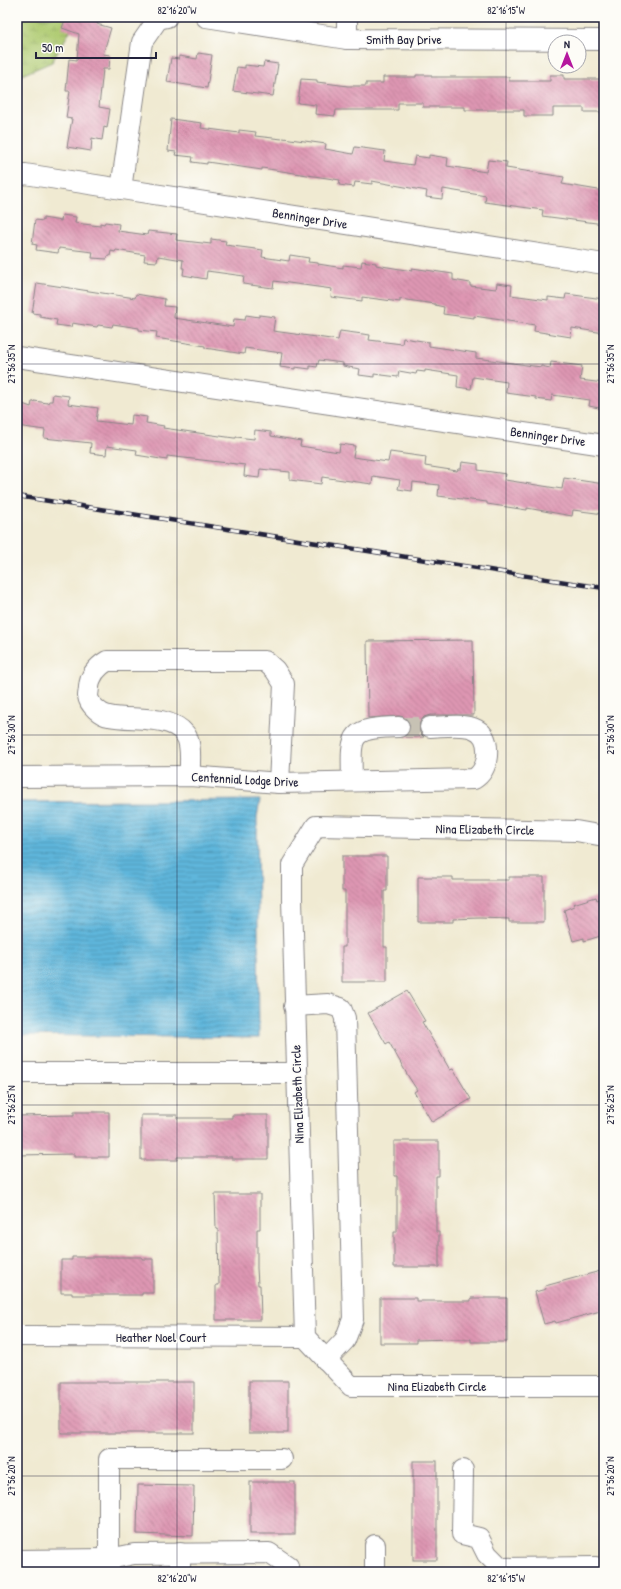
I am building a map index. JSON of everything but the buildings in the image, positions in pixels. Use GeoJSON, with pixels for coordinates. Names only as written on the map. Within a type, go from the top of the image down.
{"type":"FeatureCollection","features":[{"type":"Feature","properties":{"kind":"street"},"geometry":{"type":"LineString","coordinates":[[121,189],[142,42],[158,19],[167,17]]}},
{"type":"Feature","properties":{"kind":"street","name":"Smith Bay Drive"},"geometry":{"type":"LineString","coordinates":[[206,17],[347,39],[604,40]]}},
{"type":"Feature","properties":{"kind":"street"},"geometry":{"type":"LineString","coordinates":[[347,17],[347,39]]}},
{"type":"Feature","properties":{"kind":"street","name":"Benninger Drive"},"geometry":{"type":"LineString","coordinates":[[17,177],[25,174],[604,264]]}},
{"type":"Feature","properties":{"kind":"street","name":"Benninger Drive"},"geometry":{"type":"LineString","coordinates":[[17,358],[604,445]]}},
{"type":"Feature","properties":{"kind":"street"},"geometry":{"type":"LineString","coordinates":[[190,776],[189,745],[185,734],[172,724],[150,719],[108,716],[95,708],[88,697],[90,680],[97,667],[107,661],[265,661],[275,670],[284,684],[279,782]]}},
{"type":"Feature","properties":{"kind":"street","name":"Centennial Lodge Drive"},"geometry":{"type":"LineString","coordinates":[[17,777],[190,776],[279,782],[474,779],[480,775],[486,762],[487,746],[482,732],[467,726],[430,726]]}},
{"type":"Feature","properties":{"kind":"street"},"geometry":{"type":"LineString","coordinates":[[352,781],[351,747],[354,739],[362,731],[374,727],[398,727]]}},
{"type":"Feature","properties":{"kind":"street","name":"Nina Elizabeth Circle"},"geometry":{"type":"LineString","coordinates":[[604,836],[568,831],[316,826],[292,865],[294,1006],[305,1337],[351,1386],[604,1386]]}},
{"type":"Feature","properties":{"kind":"street"},"geometry":{"type":"LineString","coordinates":[[294,1006],[328,1004],[341,1008],[345,1018],[352,1319],[345,1340],[326,1360]]}},
{"type":"Feature","properties":{"kind":"street"},"geometry":{"type":"LineString","coordinates":[[17,1073],[296,1073]]}},
{"type":"Feature","properties":{"kind":"street","name":"Heather Noel Court"},"geometry":{"type":"LineString","coordinates":[[17,1336],[305,1337]]}},
{"type":"Feature","properties":{"kind":"street"},"geometry":{"type":"LineString","coordinates":[[109,1566],[109,1459],[282,1459]]}},
{"type":"Feature","properties":{"kind":"street"},"geometry":{"type":"LineString","coordinates":[[463,1470],[462,1534],[479,1538],[487,1554],[501,1570],[596,1567],[596,1572]]}},
{"type":"Feature","properties":{"kind":"street"},"geometry":{"type":"LineString","coordinates":[[375,1545],[375,1572]]}},
{"type":"Feature","properties":{"kind":"street"},"geometry":{"type":"LineString","coordinates":[[17,1560],[109,1566],[134,1554],[180,1563],[269,1553],[288,1569]]}},
{"type":"Feature","properties":{"kind":"green space"},"geometry":{"type":"Polygon","coordinates":[[[17,17],[78,17],[52,62],[17,77],[17,17]]]}},
{"type":"Feature","properties":{"kind":"water"},"geometry":{"type":"Polygon","coordinates":[[[260,800],[257,817],[259,1038],[17,1035],[17,802],[260,800]]]}},
{"type":"Feature","properties":{"kind":"tunnel"},"geometry":{"type":"LineString","coordinates":[[399,727],[430,727]]}},
{"type":"Feature","properties":{"kind":"railway"},"geometry":{"type":"LineString","coordinates":[[17,496],[604,588]]}}]}
